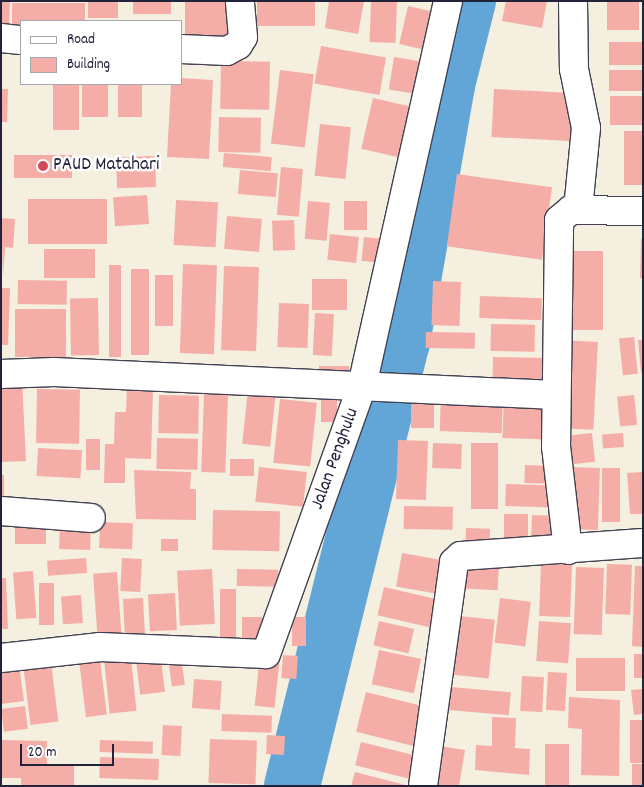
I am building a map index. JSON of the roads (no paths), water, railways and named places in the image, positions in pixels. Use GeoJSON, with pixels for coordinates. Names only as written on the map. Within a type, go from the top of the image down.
{"type":"FeatureCollection","features":[{"type":"Feature","properties":{"kind":"street"},"geometry":{"type":"LineString","coordinates":[[182,49],[228,51],[243,37],[240,1]]}},
{"type":"Feature","properties":{"kind":"street","name":"Jalan Penghulu"},"geometry":{"type":"LineString","coordinates":[[1,658],[100,647],[266,654],[382,387],[448,1]]}},
{"type":"Feature","properties":{"kind":"street"},"geometry":{"type":"LineString","coordinates":[[573,1],[574,69],[586,128],[578,210]]}},
{"type":"Feature","properties":{"kind":"street"},"geometry":{"type":"LineString","coordinates":[[1,38],[20,40]]}},
{"type":"Feature","properties":{"kind":"street"},"geometry":{"type":"LineString","coordinates":[[568,550],[556,447],[555,395],[559,220],[565,212],[578,210],[643,211]]}},
{"type":"Feature","properties":{"kind":"street"},"geometry":{"type":"LineString","coordinates":[[1,374],[54,372],[555,395]]}},
{"type":"Feature","properties":{"kind":"street"},"geometry":{"type":"LineString","coordinates":[[1,511],[91,518]]}},
{"type":"Feature","properties":{"kind":"street"},"geometry":{"type":"LineString","coordinates":[[423,786],[454,562],[461,556],[568,550],[643,543]]}},
{"type":"Feature","properties":{"kind":"waterway"},"geometry":{"type":"LineString","coordinates":[[292,786],[402,343],[447,85],[468,1]]}},
{"type":"Feature","properties":{"kind":"place","name":"PAUD Matahari"},"geometry":{"type":"Point","coordinates":[43,166]}}]}
